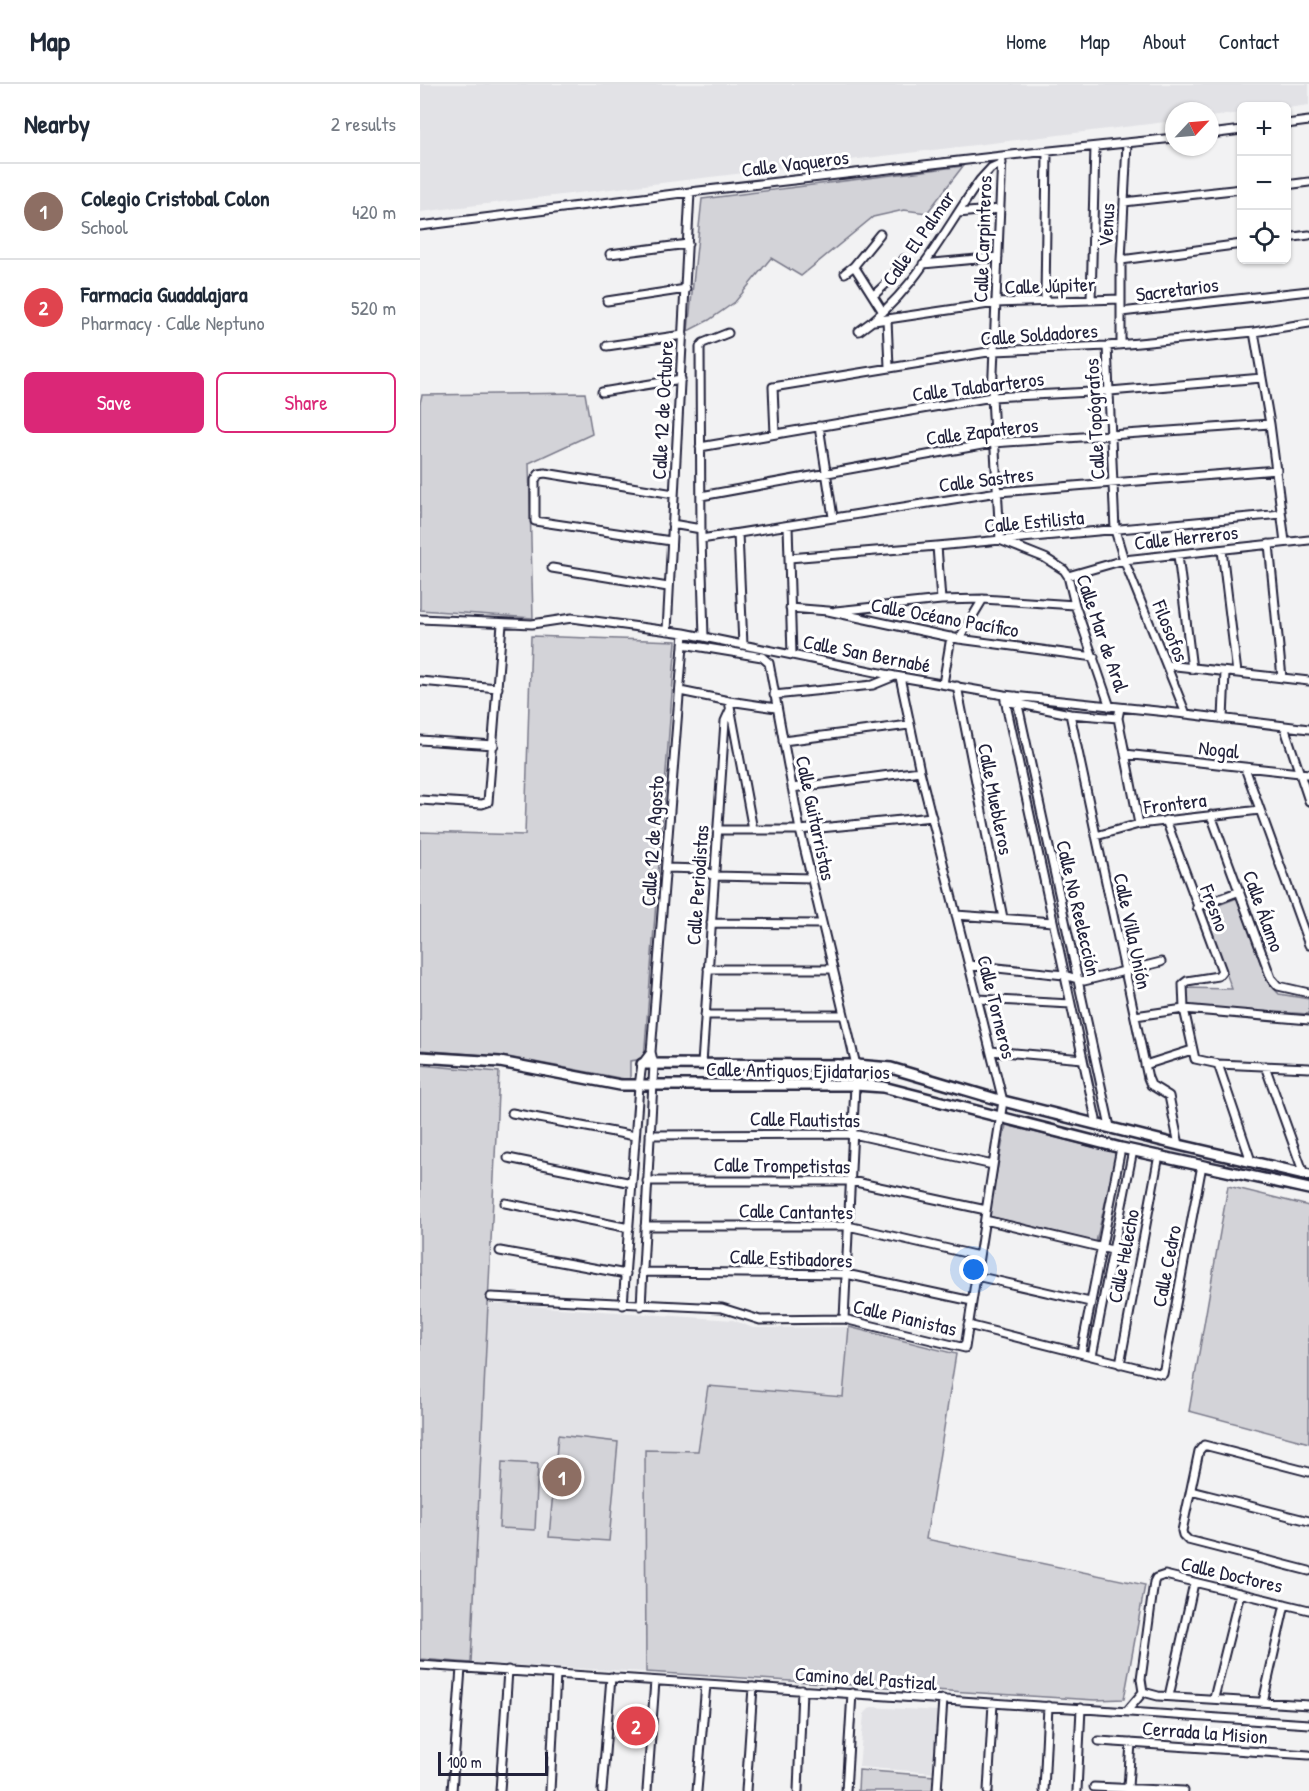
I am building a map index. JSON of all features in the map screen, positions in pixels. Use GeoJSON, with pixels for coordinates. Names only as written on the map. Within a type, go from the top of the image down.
{"type":"FeatureCollection","features":[{"type":"Feature","properties":{"kind":"street"},"geometry":{"type":"LineString","coordinates":[[1291,123],[1309,121]]}},
{"type":"Feature","properties":{"kind":"street"},"geometry":{"type":"LineString","coordinates":[[1219,133],[1237,131]]}},
{"type":"Feature","properties":{"kind":"street","name":"Calle Vaqueros"},"geometry":{"type":"LineString","coordinates":[[420,226],[690,192],[1165,139]]}},
{"type":"Feature","properties":{"kind":"street","name":"Venus"},"geometry":{"type":"LineString","coordinates":[[1121,344],[1121,260],[1126,144]]}},
{"type":"Feature","properties":{"kind":"street"},"geometry":{"type":"LineString","coordinates":[[1091,300],[1095,147]]}},
{"type":"Feature","properties":{"kind":"street"},"geometry":{"type":"LineString","coordinates":[[1045,301],[1047,152]]}},
{"type":"Feature","properties":{"kind":"street","name":"Calle Carpinteros"},"geometry":{"type":"LineString","coordinates":[[1000,540],[992,397],[1002,159]]}},
{"type":"Feature","properties":{"kind":"street","name":"Calle El Palmar"},"geometry":{"type":"LineString","coordinates":[[859,331],[885,316],[980,180],[1002,159]]}},
{"type":"Feature","properties":{"kind":"street"},"geometry":{"type":"LineString","coordinates":[[1291,184],[1309,182]]}},
{"type":"Feature","properties":{"kind":"street"},"geometry":{"type":"LineString","coordinates":[[1124,202],[1237,190]]}},
{"type":"Feature","properties":{"kind":"street","name":"Calle 12 de Octubre"},"geometry":{"type":"LineString","coordinates":[[667,630],[690,192]]}},
{"type":"Feature","properties":{"kind":"street"},"geometry":{"type":"LineString","coordinates":[[958,213],[1000,209]]}},
{"type":"Feature","properties":{"kind":"street"},"geometry":{"type":"LineString","coordinates":[[845,273],[854,266],[880,234]]}},
{"type":"Feature","properties":{"kind":"street"},"geometry":{"type":"LineString","coordinates":[[1291,237],[1309,235]]}},
{"type":"Feature","properties":{"kind":"street"},"geometry":{"type":"LineString","coordinates":[[610,254],[688,244]]}},
{"type":"Feature","properties":{"kind":"street"},"geometry":{"type":"LineString","coordinates":[[1121,260],[1237,245]]}},
{"type":"Feature","properties":{"kind":"street"},"geometry":{"type":"LineString","coordinates":[[923,264],[998,257]]}},
{"type":"Feature","properties":{"kind":"street"},"geometry":{"type":"LineString","coordinates":[[874,295],[891,279],[904,259]]}},
{"type":"Feature","properties":{"kind":"street"},"geometry":{"type":"LineString","coordinates":[[854,266],[885,316],[890,367]]}},
{"type":"Feature","properties":{"kind":"street"},"geometry":{"type":"LineString","coordinates":[[607,301],[686,289]]}},
{"type":"Feature","properties":{"kind":"street","name":"Sacretarios"},"geometry":{"type":"LineString","coordinates":[[1121,312],[1309,291]]}},
{"type":"Feature","properties":{"kind":"street","name":"Calle Júpiter"},"geometry":{"type":"LineString","coordinates":[[885,316],[996,303],[1121,299]]}},
{"type":"Feature","properties":{"kind":"street"},"geometry":{"type":"LineString","coordinates":[[1309,323],[1309,328]]}},
{"type":"Feature","properties":{"kind":"street","name":"Calle Soldadores"},"geometry":{"type":"LineString","coordinates":[[775,434],[773,387],[994,351],[1107,346],[1254,332],[1309,323]]}},
{"type":"Feature","properties":{"kind":"street"},"geometry":{"type":"LineString","coordinates":[[1254,332],[1277,470],[1284,542]]}},
{"type":"Feature","properties":{"kind":"street"},"geometry":{"type":"LineString","coordinates":[[704,637],[700,347],[703,343],[728,333]]}},
{"type":"Feature","properties":{"kind":"street"},"geometry":{"type":"LineString","coordinates":[[607,346],[683,335]]}},
{"type":"Feature","properties":{"kind":"street","name":"Calle Topógrafos"},"geometry":{"type":"LineString","coordinates":[[1107,346],[1115,530],[1124,560]]}},
{"type":"Feature","properties":{"kind":"street","name":"Calle Talabarteros"},"geometry":{"type":"LineString","coordinates":[[700,447],[992,397],[1110,391],[1262,378]]}},
{"type":"Feature","properties":{"kind":"street"},"geometry":{"type":"LineString","coordinates":[[602,392],[681,379]]}},
{"type":"Feature","properties":{"kind":"street","name":"Calle Zapateros"},"geometry":{"type":"LineString","coordinates":[[701,496],[993,443],[1270,424]]}},
{"type":"Feature","properties":{"kind":"street"},"geometry":{"type":"LineString","coordinates":[[819,426],[833,517]]}},
{"type":"Feature","properties":{"kind":"street","name":"Calle Sastres"},"geometry":{"type":"LineString","coordinates":[[701,538],[998,492],[1277,470]]}},
{"type":"Feature","properties":{"kind":"street"},"geometry":{"type":"LineString","coordinates":[[671,541],[535,520],[535,480],[542,473],[674,494]]}},
{"type":"Feature","properties":{"kind":"street","name":"Calle Estilista"},"geometry":{"type":"LineString","coordinates":[[789,558],[1281,514]]}},
{"type":"Feature","properties":{"kind":"street"},"geometry":{"type":"LineString","coordinates":[[672,524],[701,529]]}},
{"type":"Feature","properties":{"kind":"street"},"geometry":{"type":"LineString","coordinates":[[788,526],[792,655]]}},
{"type":"Feature","properties":{"kind":"street"},"geometry":{"type":"LineString","coordinates":[[738,534],[742,645]]}},
{"type":"Feature","properties":{"kind":"street","name":"Calle Mar de Aral"},"geometry":{"type":"LineString","coordinates":[[1000,540],[1045,558],[1064,570],[1068,576],[1075,605],[1110,707]]}},
{"type":"Feature","properties":{"kind":"street","name":"Calle Herreros"},"geometry":{"type":"LineString","coordinates":[[1068,576],[1124,560],[1309,540]]}},
{"type":"Feature","properties":{"kind":"street"},"geometry":{"type":"LineString","coordinates":[[1269,544],[1282,678]]}},
{"type":"Feature","properties":{"kind":"street"},"geometry":{"type":"LineString","coordinates":[[937,546],[940,600]]}},
{"type":"Feature","properties":{"kind":"street"},"geometry":{"type":"LineString","coordinates":[[1222,550],[1237,673]]}},
{"type":"Feature","properties":{"kind":"street"},"geometry":{"type":"LineString","coordinates":[[1178,555],[1192,669]]}},
{"type":"Feature","properties":{"kind":"street","name":"Filosofos"},"geometry":{"type":"LineString","coordinates":[[1124,560],[1186,714]]}},
{"type":"Feature","properties":{"kind":"street"},"geometry":{"type":"LineString","coordinates":[[552,568],[668,587]]}},
{"type":"Feature","properties":{"kind":"street"},"geometry":{"type":"LineString","coordinates":[[943,684],[955,638],[983,599]]}},
{"type":"Feature","properties":{"kind":"street"},"geometry":{"type":"LineString","coordinates":[[828,611],[940,600],[983,599],[1075,605]]}},
{"type":"Feature","properties":{"kind":"street","name":"Calle Océano Pacífico"},"geometry":{"type":"LineString","coordinates":[[790,608],[828,611],[955,638],[1094,657]]}},
{"type":"Feature","properties":{"kind":"street","name":"Calle San Bernabé"},"geometry":{"type":"LineString","coordinates":[[420,619],[537,624],[572,618],[667,630],[957,686],[1070,714],[1118,718]]}},
{"type":"Feature","properties":{"kind":"street"},"geometry":{"type":"LineString","coordinates":[[420,800],[486,804],[489,798],[502,624]]}},
{"type":"Feature","properties":{"kind":"street","name":"Calle 12 de Agosto"},"geometry":{"type":"LineString","coordinates":[[641,1306],[654,1064],[651,1052],[684,633]]}},
{"type":"Feature","properties":{"kind":"street","name":"Calle Guitarristas"},"geometry":{"type":"LineString","coordinates":[[683,644],[766,659],[770,667],[800,830],[856,1065]]}},
{"type":"Feature","properties":{"kind":"street"},"geometry":{"type":"LineString","coordinates":[[1167,664],[1192,669],[1309,681]]}},
{"type":"Feature","properties":{"kind":"street"},"geometry":{"type":"LineString","coordinates":[[1223,719],[1225,672]]}},
{"type":"Feature","properties":{"kind":"street"},"geometry":{"type":"LineString","coordinates":[[774,695],[873,685],[898,676]]}},
{"type":"Feature","properties":{"kind":"street","name":"Calle Torneros"},"geometry":{"type":"LineString","coordinates":[[898,676],[1003,1101],[965,1348]]}},
{"type":"Feature","properties":{"kind":"street"},"geometry":{"type":"LineString","coordinates":[[420,681],[498,688]]}},
{"type":"Feature","properties":{"kind":"street","name":"Calle Muebleros"},"geometry":{"type":"LineString","coordinates":[[957,686],[1004,918]]}},
{"type":"Feature","properties":{"kind":"street"},"geometry":{"type":"LineString","coordinates":[[680,691],[776,708]]}},
{"type":"Feature","properties":{"kind":"street","name":"Calle No Reelección"},"geometry":{"type":"LineString","coordinates":[[1005,698],[1097,1124]]}},
{"type":"Feature","properties":{"kind":"street","name":"Calle San Bernabé"},"geometry":{"type":"LineString","coordinates":[[1016,700],[1186,714],[1309,729]]}},
{"type":"Feature","properties":{"kind":"street","name":"Calle No Reelección"},"geometry":{"type":"LineString","coordinates":[[1016,700],[1110,1127]]}},
{"type":"Feature","properties":{"kind":"street"},"geometry":{"type":"LineString","coordinates":[[729,701],[753,830]]}},
{"type":"Feature","properties":{"kind":"street"},"geometry":{"type":"LineString","coordinates":[[1120,708],[1118,718],[1139,824]]}},
{"type":"Feature","properties":{"kind":"street","name":"Calle Periodistas"},"geometry":{"type":"LineString","coordinates":[[702,1064],[725,721],[730,710]]}},
{"type":"Feature","properties":{"kind":"street","name":"Calle Villa Unión"},"geometry":{"type":"LineString","coordinates":[[1070,714],[1149,1082],[1169,1096],[1179,1145]]}},
{"type":"Feature","properties":{"kind":"street"},"geometry":{"type":"LineString","coordinates":[[783,741],[909,725]]}},
{"type":"Feature","properties":{"kind":"street"},"geometry":{"type":"LineString","coordinates":[[1284,726],[1309,801]]}},
{"type":"Feature","properties":{"kind":"street"},"geometry":{"type":"LineString","coordinates":[[420,740],[494,745]]}},
{"type":"Feature","properties":{"kind":"street","name":"Nogal"},"geometry":{"type":"LineString","coordinates":[[1125,754],[1309,774]]}},
{"type":"Feature","properties":{"kind":"street"},"geometry":{"type":"LineString","coordinates":[[1245,768],[1309,945]]}},
{"type":"Feature","properties":{"kind":"street"},"geometry":{"type":"LineString","coordinates":[[792,788],[920,771]]}},
{"type":"Feature","properties":{"kind":"street","name":"Frontera"},"geometry":{"type":"LineString","coordinates":[[1096,836],[1139,824],[1260,810]]}},
{"type":"Feature","properties":{"kind":"street","name":"Calle Álamo"},"geometry":{"type":"LineString","coordinates":[[1211,815],[1274,983],[1283,988],[1309,993]]}},
{"type":"Feature","properties":{"kind":"street"},"geometry":{"type":"LineString","coordinates":[[717,830],[800,830],[932,817]]}},
{"type":"Feature","properties":{"kind":"street","name":"Fresno"},"geometry":{"type":"LineString","coordinates":[[1166,820],[1222,971],[1215,977],[1187,981],[1183,984],[1185,1009]]}},
{"type":"Feature","properties":{"kind":"street"},"geometry":{"type":"LineString","coordinates":[[667,868],[700,869],[714,876],[812,878]]}},
{"type":"Feature","properties":{"kind":"street"},"geometry":{"type":"LineString","coordinates":[[1197,907],[1240,891]]}},
{"type":"Feature","properties":{"kind":"street"},"geometry":{"type":"LineString","coordinates":[[956,915],[1053,922]]}},
{"type":"Feature","properties":{"kind":"street"},"geometry":{"type":"LineString","coordinates":[[711,923],[822,924]]}},
{"type":"Feature","properties":{"kind":"street"},"geometry":{"type":"LineString","coordinates":[[969,964],[1090,980],[1161,962]]}},
{"type":"Feature","properties":{"kind":"street"},"geometry":{"type":"LineString","coordinates":[[708,969],[833,969]]}},
{"type":"Feature","properties":{"kind":"street"},"geometry":{"type":"LineString","coordinates":[[978,999],[1071,1004]]}},
{"type":"Feature","properties":{"kind":"street"},"geometry":{"type":"LineString","coordinates":[[1185,1009],[1192,1050],[1197,1060],[1218,1064],[1309,1068]]}},
{"type":"Feature","properties":{"kind":"street"},"geometry":{"type":"LineString","coordinates":[[1135,1016],[1185,1009],[1309,1020]]}},
{"type":"Feature","properties":{"kind":"street"},"geometry":{"type":"LineString","coordinates":[[705,1015],[844,1015]]}},
{"type":"Feature","properties":{"kind":"street"},"geometry":{"type":"LineString","coordinates":[[1145,1065],[1192,1050]]}},
{"type":"Feature","properties":{"kind":"street"},"geometry":{"type":"LineString","coordinates":[[991,1051],[1083,1059]]}},
{"type":"Feature","properties":{"kind":"street"},"geometry":{"type":"LineString","coordinates":[[623,1305],[639,1086],[642,1064],[651,1052]]}},
{"type":"Feature","properties":{"kind":"street","name":"Calle Antiguos Ejidatarios"},"geometry":{"type":"LineString","coordinates":[[420,1057],[500,1062],[612,1084],[639,1086],[855,1085],[889,1088],[1121,1148],[1309,1189]]}},
{"type":"Feature","properties":{"kind":"street","name":"Calle Antiguos Ejidatarios"},"geometry":{"type":"LineString","coordinates":[[642,1064],[856,1065],[891,1068],[1003,1101],[1307,1174]]}},
{"type":"Feature","properties":{"kind":"street"},"geometry":{"type":"LineString","coordinates":[[1218,1064],[1251,1161]]}},
{"type":"Feature","properties":{"kind":"street"},"geometry":{"type":"LineString","coordinates":[[1265,1066],[1307,1174]]}},
{"type":"Feature","properties":{"kind":"street"},"geometry":{"type":"LineString","coordinates":[[844,1319],[855,1085]]}},
{"type":"Feature","properties":{"kind":"street"},"geometry":{"type":"LineString","coordinates":[[512,1113],[635,1136]]}},
{"type":"Feature","properties":{"kind":"street","name":"Calle Flautistas"},"geometry":{"type":"LineString","coordinates":[[650,1135],[853,1134],[993,1165]]}},
{"type":"Feature","properties":{"kind":"street"},"geometry":{"type":"LineString","coordinates":[[1081,1353],[1121,1148]]}},
{"type":"Feature","properties":{"kind":"street"},"geometry":{"type":"LineString","coordinates":[[1092,1356],[1133,1150]]}},
{"type":"Feature","properties":{"kind":"street","name":"Calle Helecho"},"geometry":{"type":"LineString","coordinates":[[1120,1364],[1159,1155]]}},
{"type":"Feature","properties":{"kind":"street"},"geometry":{"type":"LineString","coordinates":[[508,1158],[632,1183]]}},
{"type":"Feature","properties":{"kind":"street","name":"Calle Cedro"},"geometry":{"type":"LineString","coordinates":[[1120,1364],[1163,1374],[1202,1165]]}},
{"type":"Feature","properties":{"kind":"street","name":"Calle Trompetistas"},"geometry":{"type":"LineString","coordinates":[[647,1181],[851,1180],[986,1210]]}},
{"type":"Feature","properties":{"kind":"street"},"geometry":{"type":"LineString","coordinates":[[505,1203],[629,1228]]}},
{"type":"Feature","properties":{"kind":"street"},"geometry":{"type":"LineString","coordinates":[[985,1220],[1112,1250]]}},
{"type":"Feature","properties":{"kind":"street","name":"Calle Cantantes"},"geometry":{"type":"LineString","coordinates":[[645,1226],[848,1226],[979,1256]]}},
{"type":"Feature","properties":{"kind":"street"},"geometry":{"type":"LineString","coordinates":[[500,1251],[626,1274]]}},
{"type":"Feature","properties":{"kind":"street","name":"Calle Estibadores"},"geometry":{"type":"LineString","coordinates":[[642,1272],[846,1274],[972,1301]]}},
{"type":"Feature","properties":{"kind":"street"},"geometry":{"type":"LineString","coordinates":[[976,1276],[1090,1302]]}},
{"type":"Feature","properties":{"kind":"street","name":"Calle Pianistas"},"geometry":{"type":"LineString","coordinates":[[491,1298],[728,1309],[748,1318],[760,1320],[844,1319],[965,1348]]}},
{"type":"Feature","properties":{"kind":"street"},"geometry":{"type":"LineString","coordinates":[[968,1325],[1120,1364]]}},
{"type":"Feature","properties":{"kind":"street"},"geometry":{"type":"LineString","coordinates":[[1309,1472],[1208,1445],[1201,1447],[1183,1535],[1188,1540],[1309,1571]]}},
{"type":"Feature","properties":{"kind":"street"},"geometry":{"type":"LineString","coordinates":[[1191,1491],[1309,1521]]}},
{"type":"Feature","properties":{"kind":"street","name":"Calle Doctores"},"geometry":{"type":"LineString","coordinates":[[1143,1692],[1141,1679],[1156,1578],[1165,1575],[1309,1610]]}},
{"type":"Feature","properties":{"kind":"street"},"geometry":{"type":"LineString","coordinates":[[1169,1696],[1194,1583]]}},
{"type":"Feature","properties":{"kind":"street"},"geometry":{"type":"LineString","coordinates":[[1214,1698],[1240,1593]]}},
{"type":"Feature","properties":{"kind":"street"},"geometry":{"type":"LineString","coordinates":[[1263,1702],[1285,1604]]}},
{"type":"Feature","properties":{"kind":"street","name":"Camino del Pastizal"},"geometry":{"type":"LineString","coordinates":[[420,1665],[1309,1724]]}},
{"type":"Feature","properties":{"kind":"street"},"geometry":{"type":"LineString","coordinates":[[452,1791],[461,1668]]}},
{"type":"Feature","properties":{"kind":"street"},"geometry":{"type":"LineString","coordinates":[[500,1791],[507,1670]]}},
{"type":"Feature","properties":{"kind":"street"},"geometry":{"type":"LineString","coordinates":[[550,1791],[556,1674]]}},
{"type":"Feature","properties":{"kind":"street"},"geometry":{"type":"LineString","coordinates":[[602,1791],[610,1677]]}},
{"type":"Feature","properties":{"kind":"street"},"geometry":{"type":"LineString","coordinates":[[647,1791],[655,1681]]}},
{"type":"Feature","properties":{"kind":"street"},"geometry":{"type":"LineString","coordinates":[[697,1791],[706,1684]]}},
{"type":"Feature","properties":{"kind":"street"},"geometry":{"type":"LineString","coordinates":[[746,1791],[753,1687]]}},
{"type":"Feature","properties":{"kind":"street"},"geometry":{"type":"LineString","coordinates":[[798,1791],[802,1690]]}},
{"type":"Feature","properties":{"kind":"street"},"geometry":{"type":"LineString","coordinates":[[1127,1711],[1143,1692],[1169,1696],[1309,1705]]}},
{"type":"Feature","properties":{"kind":"street"},"geometry":{"type":"LineString","coordinates":[[846,1791],[852,1693]]}},
{"type":"Feature","properties":{"kind":"street"},"geometry":{"type":"LineString","coordinates":[[937,1791],[943,1699]]}},
{"type":"Feature","properties":{"kind":"street"},"geometry":{"type":"LineString","coordinates":[[988,1791],[993,1702]]}},
{"type":"Feature","properties":{"kind":"street"},"geometry":{"type":"LineString","coordinates":[[1044,1791],[1048,1706]]}},
{"type":"Feature","properties":{"kind":"street"},"geometry":{"type":"LineString","coordinates":[[1077,1791],[1081,1708]]}},
{"type":"Feature","properties":{"kind":"street","name":"Cerrada la Mision"},"geometry":{"type":"LineString","coordinates":[[1099,1741],[1309,1755]]}},
{"type":"Feature","properties":{"kind":"street"},"geometry":{"type":"LineString","coordinates":[[1128,1787],[1131,1743]]}},
{"type":"Feature","properties":{"kind":"street"},"geometry":{"type":"LineString","coordinates":[[1094,1786],[1184,1791]]}},
{"type":"Feature","properties":{"kind":"shaded area"},"geometry":{"type":"Polygon","coordinates":[[[420,84],[1309,84],[1309,105],[1291,107],[1291,102],[1237,102],[1237,114],[1219,116],[1219,102],[1165,102],[1165,122],[420,212],[420,84]]]}},
{"type":"Feature","properties":{"kind":"shaded area"},"geometry":{"type":"Polygon","coordinates":[[[963,166],[927,213],[904,210],[873,217],[801,276],[771,258],[735,302],[688,331],[702,199],[963,166]]]}},
{"type":"Feature","properties":{"kind":"shaded area"},"geometry":{"type":"Polygon","coordinates":[[[585,393],[592,434],[529,463],[533,618],[420,610],[420,403],[422,395],[585,393]]]}},
{"type":"Feature","properties":{"kind":"shaded area"},"geometry":{"type":"Polygon","coordinates":[[[531,636],[676,641],[644,1059],[630,1061],[630,1080],[508,1057],[420,1050],[420,832],[525,835],[531,636]]]}},
{"type":"Feature","properties":{"kind":"shaded area"},"geometry":{"type":"Polygon","coordinates":[[[1237,898],[1267,981],[1279,994],[1309,999],[1309,1014],[1189,1007],[1184,988],[1232,989],[1203,911],[1237,898]]]}},
{"type":"Feature","properties":{"kind":"shaded area"},"geometry":{"type":"Polygon","coordinates":[[[420,1065],[499,1072],[471,1663],[420,1659],[420,1065]]]}},
{"type":"Feature","properties":{"kind":"shaded area"},"geometry":{"type":"Polygon","coordinates":[[[1006,1125],[1117,1153],[1096,1242],[988,1216],[1006,1125]]]}},
{"type":"Feature","properties":{"kind":"shaded area"},"geometry":{"type":"Polygon","coordinates":[[[1228,1186],[1309,1206],[1309,1443],[1189,1411],[1228,1186]]]}},
{"type":"Feature","properties":{"kind":"shaded area"},"geometry":{"type":"Polygon","coordinates":[[[488,1303],[733,1320],[753,1328],[849,1327],[844,1397],[708,1386],[698,1451],[645,1450],[646,1672],[471,1663],[488,1303]]]}},
{"type":"Feature","properties":{"kind":"shaded area"},"geometry":{"type":"Polygon","coordinates":[[[849,1327],[956,1354],[926,1539],[1145,1585],[1124,1699],[1095,1700],[646,1672],[645,1450],[698,1451],[708,1386],[843,1397],[849,1327]]]}},
{"type":"Feature","properties":{"kind":"shaded area"},"geometry":{"type":"Polygon","coordinates":[[[558,1435],[618,1442],[609,1541],[549,1537],[558,1435]]]}},
{"type":"Feature","properties":{"kind":"shaded area"},"geometry":{"type":"Polygon","coordinates":[[[502,1462],[538,1464],[535,1530],[499,1528],[502,1462]]]}},
{"type":"Feature","properties":{"kind":"shaded area"},"geometry":{"type":"Polygon","coordinates":[[[871,1707],[938,1711],[935,1773],[859,1767],[864,1714],[871,1707]]]}},
{"type":"Feature","properties":{"kind":"shaded area"},"geometry":{"type":"Polygon","coordinates":[[[859,1770],[934,1776],[933,1791],[858,1791],[859,1770]]]}},
{"type":"Feature","properties":{"kind":"place","name":"Colegio Cristobal Colon"},"geometry":{"type":"Point","coordinates":[562,1477]}},
{"type":"Feature","properties":{"kind":"place","name":"Farmacia Guadalajara"},"geometry":{"type":"Point","coordinates":[636,1726]}}]}
